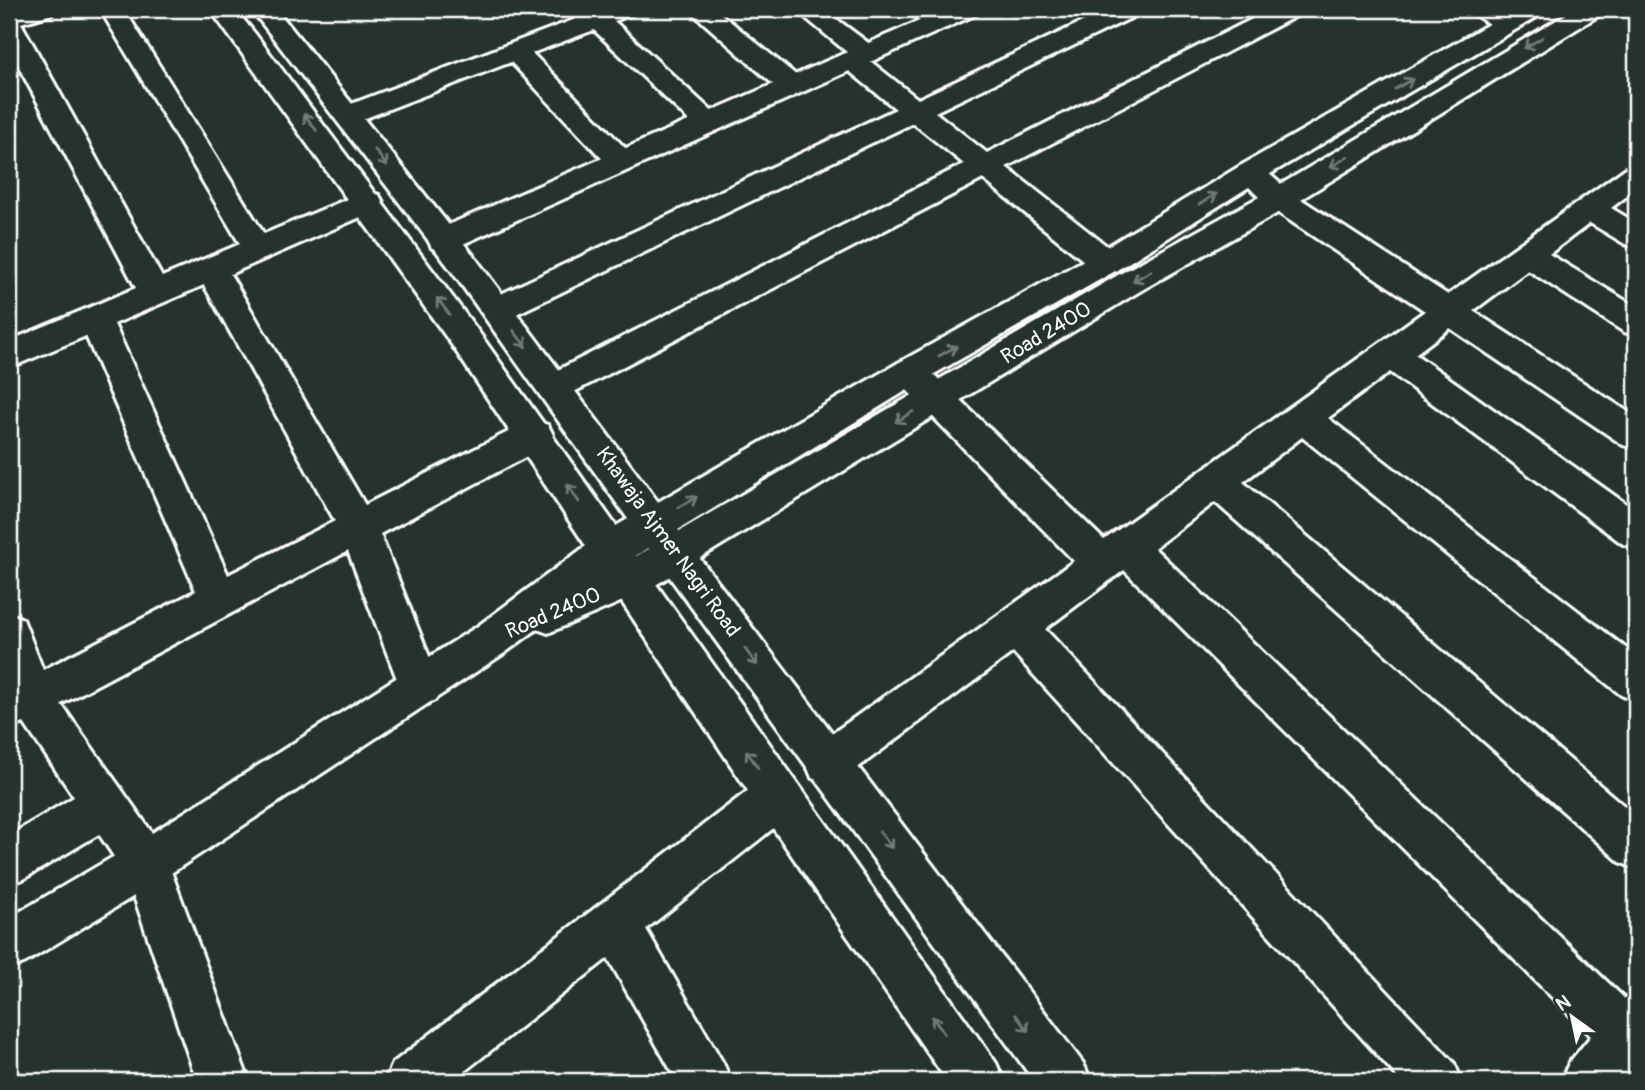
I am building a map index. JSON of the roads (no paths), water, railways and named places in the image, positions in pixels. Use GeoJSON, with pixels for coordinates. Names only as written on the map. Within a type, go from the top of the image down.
{"type":"FeatureCollection","features":[{"type":"Feature","properties":{"kind":"street"},"geometry":{"type":"LineString","coordinates":[[43,9],[9,21],[155,293]]}},
{"type":"Feature","properties":{"kind":"street"},"geometry":{"type":"LineString","coordinates":[[111,9],[258,249]]}},
{"type":"Feature","properties":{"kind":"street"},"geometry":{"type":"LineString","coordinates":[[222,9],[314,126],[535,435],[778,796],[978,1081]]}},
{"type":"Feature","properties":{"kind":"street","name":"Khawaja Ajmer Nagri Road"},"geometry":{"type":"LineString","coordinates":[[263,9],[556,386],[663,538],[1065,1081]]}},
{"type":"Feature","properties":{"kind":"street"},"geometry":{"type":"LineString","coordinates":[[348,115],[624,9]]}},
{"type":"Feature","properties":{"kind":"street"},"geometry":{"type":"LineString","coordinates":[[701,9],[792,86]]}},
{"type":"Feature","properties":{"kind":"street"},"geometry":{"type":"LineString","coordinates":[[807,9],[916,110],[1107,262]]}},
{"type":"Feature","properties":{"kind":"street"},"geometry":{"type":"LineString","coordinates":[[443,240],[859,57],[930,15],[968,9]]}},
{"type":"Feature","properties":{"kind":"street"},"geometry":{"type":"LineString","coordinates":[[498,309],[1130,9]]}},
{"type":"Feature","properties":{"kind":"street"},"geometry":{"type":"LineString","coordinates":[[556,386],[1291,9]]}},
{"type":"Feature","properties":{"kind":"street","name":"Road 2400"},"geometry":{"type":"LineString","coordinates":[[663,538],[935,398],[1129,283],[1279,199],[1591,9]]}},
{"type":"Feature","properties":{"kind":"street","name":"Road 2400"},"geometry":{"type":"LineString","coordinates":[[9,946],[146,863],[492,639],[663,538],[910,372],[1107,262],[1508,14]]}},
{"type":"Feature","properties":{"kind":"street"},"geometry":{"type":"LineString","coordinates":[[597,19],[708,123]]}},
{"type":"Feature","properties":{"kind":"street"},"geometry":{"type":"LineString","coordinates":[[514,51],[621,161]]}},
{"type":"Feature","properties":{"kind":"street"},"geometry":{"type":"LineString","coordinates":[[1250,173],[1279,199],[1636,435]]}},
{"type":"Feature","properties":{"kind":"street"},"geometry":{"type":"LineString","coordinates":[[828,763],[1636,175]]}},
{"type":"Feature","properties":{"kind":"street"},"geometry":{"type":"LineString","coordinates":[[13,341],[95,318],[368,202]]}},
{"type":"Feature","properties":{"kind":"street"},"geometry":{"type":"LineString","coordinates":[[1590,209],[1636,236]]}},
{"type":"Feature","properties":{"kind":"street"},"geometry":{"type":"LineString","coordinates":[[1527,255],[1636,323]]}},
{"type":"Feature","properties":{"kind":"street"},"geometry":{"type":"LineString","coordinates":[[211,268],[358,525],[419,686]]}},
{"type":"Feature","properties":{"kind":"street"},"geometry":{"type":"LineString","coordinates":[[95,318],[219,598]]}},
{"type":"Feature","properties":{"kind":"street"},"geometry":{"type":"LineString","coordinates":[[1390,354],[1636,532]]}},
{"type":"Feature","properties":{"kind":"street"},"geometry":{"type":"LineString","coordinates":[[910,372],[935,398],[1114,555],[1633,1033],[1587,1081]]}},
{"type":"Feature","properties":{"kind":"street"},"geometry":{"type":"LineString","coordinates":[[1303,418],[1636,681]]}},
{"type":"Feature","properties":{"kind":"street"},"geometry":{"type":"LineString","coordinates":[[20,703],[535,435]]}},
{"type":"Feature","properties":{"kind":"street"},"geometry":{"type":"LineString","coordinates":[[1216,481],[1636,846]]}},
{"type":"Feature","properties":{"kind":"street"},"geometry":{"type":"LineString","coordinates":[[1016,626],[1436,1081]]}},
{"type":"Feature","properties":{"kind":"street"},"geometry":{"type":"LineString","coordinates":[[9,632],[20,703],[106,804],[146,863],[223,1081]]}},
{"type":"Feature","properties":{"kind":"street"},"geometry":{"type":"LineString","coordinates":[[439,1072],[616,924],[778,796]]}},
{"type":"Feature","properties":{"kind":"street"},"geometry":{"type":"LineString","coordinates":[[9,862],[106,804]]}},
{"type":"Feature","properties":{"kind":"street"},"geometry":{"type":"LineString","coordinates":[[616,924],[705,1081]]}}]}
